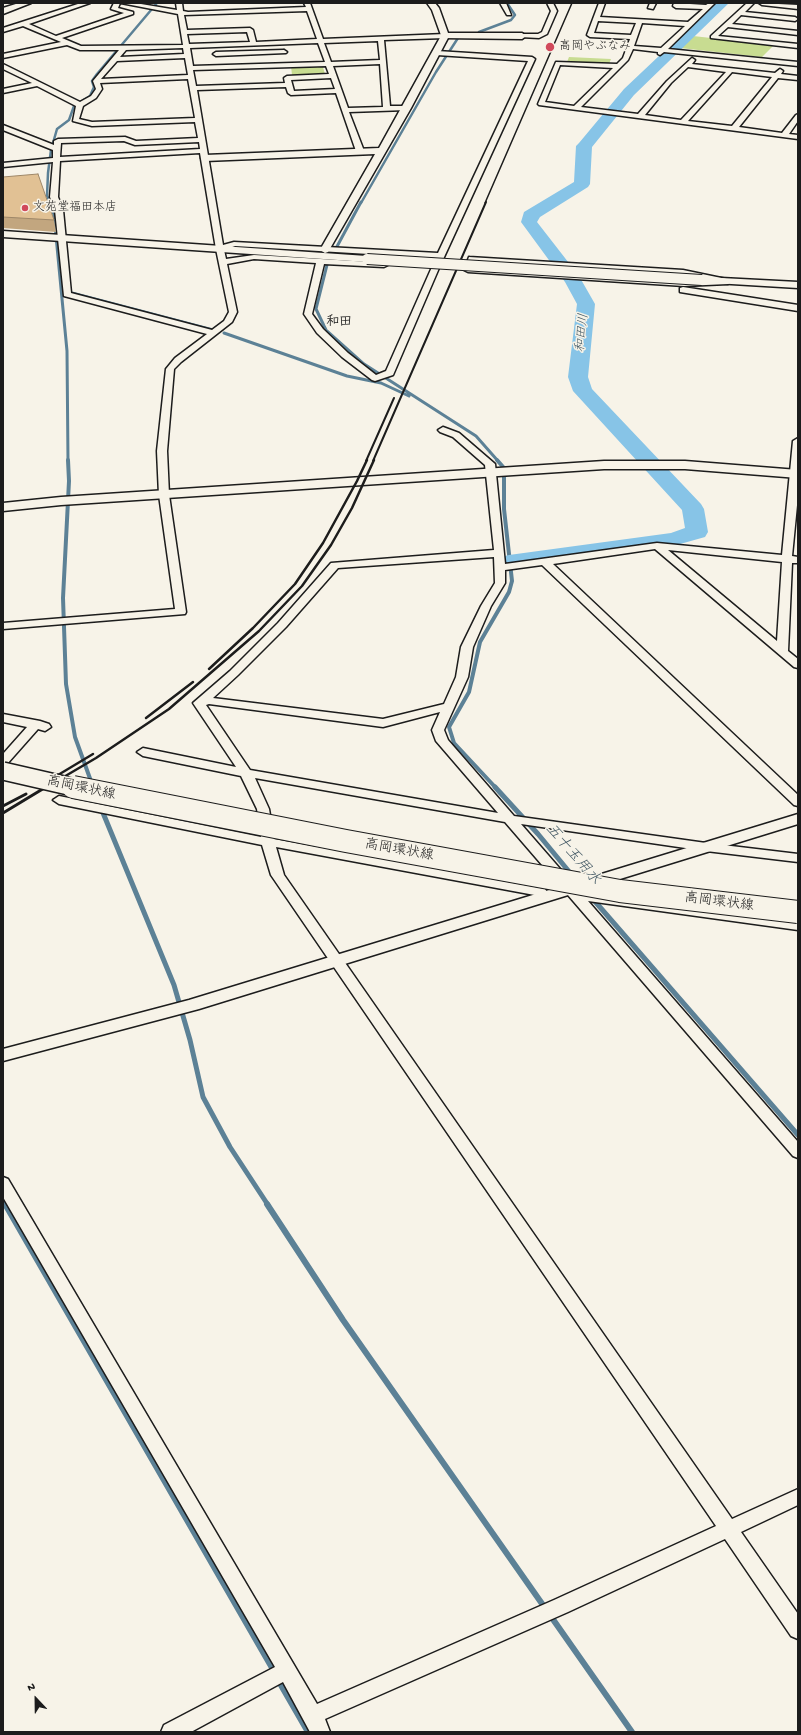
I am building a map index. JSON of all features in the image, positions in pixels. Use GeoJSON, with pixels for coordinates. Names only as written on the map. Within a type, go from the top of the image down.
{"type":"FeatureCollection","features":[{"type":"Feature","properties":{"kind":"main road"},"geometry":{"type":"LineString","coordinates":[[3,11],[27,3]]}},
{"type":"Feature","properties":{"kind":"main road"},"geometry":{"type":"LineString","coordinates":[[431,3],[436,10],[445,36],[522,36]]}},
{"type":"Feature","properties":{"kind":"main road","name":"高岡環状線"},"geometry":{"type":"LineString","coordinates":[[3,771],[84,790],[169,807],[620,891],[798,912]]}},
{"type":"Feature","properties":{"kind":"main road","name":"高岡環状線"},"geometry":{"type":"LineString","coordinates":[[3,778],[91,798],[359,851],[618,896],[798,919]]}},
{"type":"Feature","properties":{"kind":"street"},"geometry":{"type":"LineString","coordinates":[[3,30],[87,3]]}},
{"type":"Feature","properties":{"kind":"street"},"geometry":{"type":"LineString","coordinates":[[55,38],[131,13],[114,9],[117,3]]}},
{"type":"Feature","properties":{"kind":"street"},"geometry":{"type":"LineString","coordinates":[[124,3],[181,14],[268,10],[308,6],[320,42],[340,91],[360,151]]}},
{"type":"Feature","properties":{"kind":"street"},"geometry":{"type":"LineString","coordinates":[[3,626],[180,612],[164,495],[162,451],[170,369],[178,360],[228,322],[233,312],[220,249],[179,3]]}},
{"type":"Feature","properties":{"kind":"street"},"geometry":{"type":"LineString","coordinates":[[265,3],[268,10]]}},
{"type":"Feature","properties":{"kind":"street"},"geometry":{"type":"LineString","coordinates":[[503,3],[510,14]]}},
{"type":"Feature","properties":{"kind":"street"},"geometry":{"type":"LineString","coordinates":[[522,36],[539,36],[545,33],[554,11],[550,3]]}},
{"type":"Feature","properties":{"kind":"street"},"geometry":{"type":"LineString","coordinates":[[602,3],[590,35],[633,37]]}},
{"type":"Feature","properties":{"kind":"street"},"geometry":{"type":"LineString","coordinates":[[677,3],[676,6],[709,5]]}},
{"type":"Feature","properties":{"kind":"street"},"geometry":{"type":"LineString","coordinates":[[751,3],[714,37],[798,46]]}},
{"type":"Feature","properties":{"kind":"street"},"geometry":{"type":"LineString","coordinates":[[762,3],[798,7],[795,19],[798,29]]}},
{"type":"Feature","properties":{"kind":"street"},"geometry":{"type":"LineString","coordinates":[[656,57],[709,5]]}},
{"type":"Feature","properties":{"kind":"street"},"geometry":{"type":"LineString","coordinates":[[741,13],[795,19]]}},
{"type":"Feature","properties":{"kind":"street"},"geometry":{"type":"LineString","coordinates":[[595,19],[688,24]]}},
{"type":"Feature","properties":{"kind":"street"},"geometry":{"type":"LineString","coordinates":[[576,108],[626,59],[639,22]]}},
{"type":"Feature","properties":{"kind":"street"},"geometry":{"type":"LineString","coordinates":[[24,24],[80,48],[320,42],[445,36],[439,54],[332,235],[327,250]]}},
{"type":"Feature","properties":{"kind":"street"},"geometry":{"type":"LineString","coordinates":[[728,25],[798,33]]}},
{"type":"Feature","properties":{"kind":"street"},"geometry":{"type":"LineString","coordinates":[[184,32],[250,30],[254,44]]}},
{"type":"Feature","properties":{"kind":"street"},"geometry":{"type":"LineString","coordinates":[[381,39],[387,108]]}},
{"type":"Feature","properties":{"kind":"street"},"geometry":{"type":"LineString","coordinates":[[3,56],[66,43]]}},
{"type":"Feature","properties":{"kind":"street"},"geometry":{"type":"LineString","coordinates":[[214,45],[219,67]]}},
{"type":"Feature","properties":{"kind":"street"},"geometry":{"type":"LineString","coordinates":[[96,81],[123,47]]}},
{"type":"Feature","properties":{"kind":"street"},"geometry":{"type":"LineString","coordinates":[[629,47],[798,64]]}},
{"type":"Feature","properties":{"kind":"street"},"geometry":{"type":"LineString","coordinates":[[316,50],[324,50]]}},
{"type":"Feature","properties":{"kind":"street"},"geometry":{"type":"LineString","coordinates":[[216,54],[293,51]]}},
{"type":"Feature","properties":{"kind":"street"},"geometry":{"type":"LineString","coordinates":[[640,117],[669,82],[699,53]]}},
{"type":"Feature","properties":{"kind":"street"},"geometry":{"type":"LineString","coordinates":[[322,261],[308,314],[320,331],[345,355],[375,378],[390,373],[435,268],[442,256],[532,59],[515,55],[439,54]]}},
{"type":"Feature","properties":{"kind":"street"},"geometry":{"type":"LineString","coordinates":[[114,59],[189,56]]}},
{"type":"Feature","properties":{"kind":"street"},"geometry":{"type":"LineString","coordinates":[[190,68],[383,62]]}},
{"type":"Feature","properties":{"kind":"street"},"geometry":{"type":"LineString","coordinates":[[734,129],[787,62]]}},
{"type":"Feature","properties":{"kind":"street"},"geometry":{"type":"LineString","coordinates":[[618,66],[558,63],[542,104],[576,108],[601,114],[615,114],[798,137]]}},
{"type":"Feature","properties":{"kind":"street"},"geometry":{"type":"LineString","coordinates":[[686,65],[798,78]]}},
{"type":"Feature","properties":{"kind":"street"},"geometry":{"type":"LineString","coordinates":[[3,66],[78,104],[94,97],[99,89],[96,81]]}},
{"type":"Feature","properties":{"kind":"street"},"geometry":{"type":"LineString","coordinates":[[683,122],[730,70]]}},
{"type":"Feature","properties":{"kind":"street"},"geometry":{"type":"LineString","coordinates":[[334,76],[287,78],[292,93],[340,91]]}},
{"type":"Feature","properties":{"kind":"street"},"geometry":{"type":"LineString","coordinates":[[96,81],[192,77]]}},
{"type":"Feature","properties":{"kind":"street"},"geometry":{"type":"LineString","coordinates":[[3,91],[37,84]]}},
{"type":"Feature","properties":{"kind":"street"},"geometry":{"type":"LineString","coordinates":[[194,88],[289,85]]}},
{"type":"Feature","properties":{"kind":"street"},"geometry":{"type":"LineString","coordinates":[[78,104],[75,120],[92,124],[198,120]]}},
{"type":"Feature","properties":{"kind":"street"},"geometry":{"type":"LineString","coordinates":[[346,110],[407,108]]}},
{"type":"Feature","properties":{"kind":"street"},"geometry":{"type":"LineString","coordinates":[[784,136],[798,116]]}},
{"type":"Feature","properties":{"kind":"street"},"geometry":{"type":"LineString","coordinates":[[3,127],[7,132],[48,153]]}},
{"type":"Feature","properties":{"kind":"street"},"geometry":{"type":"LineString","coordinates":[[201,140],[135,143],[125,139],[58,141],[48,153],[54,197],[59,210],[63,238],[67,294],[215,333]]}},
{"type":"Feature","properties":{"kind":"street"},"geometry":{"type":"LineString","coordinates":[[95,140],[96,156]]}},
{"type":"Feature","properties":{"kind":"street"},"geometry":{"type":"LineString","coordinates":[[3,165],[48,153],[96,156],[381,151]]}},
{"type":"Feature","properties":{"kind":"street"},"geometry":{"type":"LineString","coordinates":[[3,234],[798,286]]}},
{"type":"Feature","properties":{"kind":"street"},"geometry":{"type":"LineString","coordinates":[[220,249],[234,244],[442,256]]}},
{"type":"Feature","properties":{"kind":"street"},"geometry":{"type":"LineString","coordinates":[[371,264],[376,253]]}},
{"type":"Feature","properties":{"kind":"street"},"geometry":{"type":"LineString","coordinates":[[223,262],[254,257],[435,268]]}},
{"type":"Feature","properties":{"kind":"street"},"geometry":{"type":"LineString","coordinates":[[472,259],[683,272],[728,282],[684,284],[468,270],[472,259]]}},
{"type":"Feature","properties":{"kind":"street"},"geometry":{"type":"LineString","coordinates":[[622,281],[798,308]]}},
{"type":"Feature","properties":{"kind":"street"},"geometry":{"type":"LineString","coordinates":[[443,430],[456,435],[499,471]]}},
{"type":"Feature","properties":{"kind":"street"},"geometry":{"type":"LineString","coordinates":[[782,651],[787,559],[797,474],[798,441]]}},
{"type":"Feature","properties":{"kind":"street"},"geometry":{"type":"LineString","coordinates":[[3,507],[67,501],[499,471],[640,465],[669,465],[797,474]]}},
{"type":"Feature","properties":{"kind":"street"},"geometry":{"type":"LineString","coordinates":[[499,471],[499,553],[503,567],[500,583],[486,606],[466,647],[462,677],[438,730],[442,741],[798,1152]]}},
{"type":"Feature","properties":{"kind":"street"},"geometry":{"type":"LineString","coordinates":[[503,567],[546,563],[657,546],[798,560]]}},
{"type":"Feature","properties":{"kind":"street"},"geometry":{"type":"LineString","coordinates":[[657,546],[798,665]]}},
{"type":"Feature","properties":{"kind":"street"},"geometry":{"type":"LineString","coordinates":[[199,703],[234,673],[282,625],[335,566],[499,553]]}},
{"type":"Feature","properties":{"kind":"street"},"geometry":{"type":"LineString","coordinates":[[546,563],[798,802]]}},
{"type":"Feature","properties":{"kind":"street"},"geometry":{"type":"LineString","coordinates":[[199,703],[209,701],[383,723],[450,706]]}},
{"type":"Feature","properties":{"kind":"street"},"geometry":{"type":"LineString","coordinates":[[199,703],[246,773],[263,809],[268,842],[278,875],[335,960],[798,1630]]}},
{"type":"Feature","properties":{"kind":"street"},"geometry":{"type":"LineString","coordinates":[[3,718],[40,726],[3,761]]}},
{"type":"Feature","properties":{"kind":"street"},"geometry":{"type":"LineString","coordinates":[[142,752],[246,773],[510,819],[706,848],[798,858]]}},
{"type":"Feature","properties":{"kind":"street"},"geometry":{"type":"LineString","coordinates":[[59,800],[268,842],[540,892]]}},
{"type":"Feature","properties":{"kind":"street"},"geometry":{"type":"LineString","coordinates":[[3,1055],[193,1005],[335,960],[798,819]]}},
{"type":"Feature","properties":{"kind":"street"},"geometry":{"type":"LineString","coordinates":[[586,897],[798,926]]}},
{"type":"Feature","properties":{"kind":"street"},"geometry":{"type":"LineString","coordinates":[[3,1183],[316,1724],[534,1618],[798,1497]]}},
{"type":"Feature","properties":{"kind":"street"},"geometry":{"type":"LineString","coordinates":[[171,1732],[286,1671]]}},
{"type":"Feature","properties":{"kind":"green space"},"geometry":{"type":"Polygon","coordinates":[[[693,36],[774,45],[762,57],[680,48],[693,36]]]}},
{"type":"Feature","properties":{"kind":"green space"},"geometry":{"type":"Polygon","coordinates":[[[569,57],[611,59],[609,64],[567,62],[569,57]]]}},
{"type":"Feature","properties":{"kind":"green space"},"geometry":{"type":"Polygon","coordinates":[[[322,64],[325,74],[292,75],[291,66],[322,64]]]}},
{"type":"Feature","properties":{"kind":"building","name":"文苑堂福田本店"},"geometry":{"type":"Polygon","coordinates":[[[38,174],[54,220],[3,217],[3,177],[38,174]]]}},
{"type":"Feature","properties":{"kind":"waterway"},"geometry":{"type":"LineString","coordinates":[[50,203],[47,196],[48,173],[51,150],[57,129],[69,120],[74,106],[90,96],[94,87],[92,81],[97,74],[157,3]]}},
{"type":"Feature","properties":{"kind":"waterway"},"geometry":{"type":"LineString","coordinates":[[479,32],[511,20],[515,15],[507,3]]}},
{"type":"Feature","properties":{"kind":"waterway","name":"和田川"},"geometry":{"type":"LineString","coordinates":[[509,562],[673,539],[697,532],[693,509],[583,391],[578,377],[586,304],[573,280],[529,222],[530,216],[534,213],[582,184],[584,146],[629,92],[723,3]]}},
{"type":"Feature","properties":{"kind":"waterway"},"geometry":{"type":"LineString","coordinates":[[361,203],[436,72],[458,38]]}},
{"type":"Feature","properties":{"kind":"waterway"},"geometry":{"type":"LineString","coordinates":[[49,202],[54,215],[67,351],[68,461]]}},
{"type":"Feature","properties":{"kind":"waterway"},"geometry":{"type":"LineString","coordinates":[[361,202],[327,265],[316,309],[326,330],[364,364],[476,436],[498,461]]}},
{"type":"Feature","properties":{"kind":"waterway"},"geometry":{"type":"LineString","coordinates":[[72,293],[213,330]]}},
{"type":"Feature","properties":{"kind":"waterway"},"geometry":{"type":"LineString","coordinates":[[224,333],[347,376],[381,383],[409,396]]}},
{"type":"Feature","properties":{"kind":"waterway"},"geometry":{"type":"LineString","coordinates":[[68,460],[69,481],[63,598],[66,684],[75,737],[92,784]]}},
{"type":"Feature","properties":{"kind":"waterway","name":"五十玉用水"},"geometry":{"type":"LineString","coordinates":[[496,788],[454,743],[449,727],[469,692],[480,642],[509,592],[512,581],[504,509],[504,468],[497,460]]}},
{"type":"Feature","properties":{"kind":"waterway","name":"五十玉用水"},"geometry":{"type":"LineString","coordinates":[[495,787],[538,834],[571,874]]}},
{"type":"Feature","properties":{"kind":"waterway"},"geometry":{"type":"LineString","coordinates":[[101,808],[174,985],[190,1040],[203,1097],[230,1147],[268,1205]]}},
{"type":"Feature","properties":{"kind":"waterway","name":"五十玉用水"},"geometry":{"type":"LineString","coordinates":[[592,898],[798,1135]]}},
{"type":"Feature","properties":{"kind":"waterway"},"geometry":{"type":"LineString","coordinates":[[3,1200],[6,1205]]}},
{"type":"Feature","properties":{"kind":"waterway"},"geometry":{"type":"LineString","coordinates":[[5,1204],[275,1673]]}},
{"type":"Feature","properties":{"kind":"waterway"},"geometry":{"type":"LineString","coordinates":[[267,1204],[343,1320],[632,1732]]}},
{"type":"Feature","properties":{"kind":"waterway"},"geometry":{"type":"LineString","coordinates":[[278,1680],[308,1732]]}},
{"type":"Feature","properties":{"kind":"railway"},"geometry":{"type":"LineString","coordinates":[[485,203],[572,3]]}},
{"type":"Feature","properties":{"kind":"railway"},"geometry":{"type":"LineString","coordinates":[[373,461],[486,202]]}},
{"type":"Feature","properties":{"kind":"railway"},"geometry":{"type":"LineString","coordinates":[[366,461],[394,398]]}},
{"type":"Feature","properties":{"kind":"railway"},"geometry":{"type":"LineString","coordinates":[[209,669],[253,628],[295,584],[323,543],[367,460]]}},
{"type":"Feature","properties":{"kind":"railway"},"geometry":{"type":"LineString","coordinates":[[45,788],[96,758],[169,709],[259,631],[302,586],[331,545],[352,508],[374,460]]}},
{"type":"Feature","properties":{"kind":"railway"},"geometry":{"type":"LineString","coordinates":[[146,718],[193,682]]}},
{"type":"Feature","properties":{"kind":"railway"},"geometry":{"type":"LineString","coordinates":[[48,781],[93,754]]}},
{"type":"Feature","properties":{"kind":"railway"},"geometry":{"type":"LineString","coordinates":[[3,813],[46,787]]}},
{"type":"Feature","properties":{"kind":"railway"},"geometry":{"type":"LineString","coordinates":[[3,806],[26,794]]}},
{"type":"Feature","properties":{"kind":"place","name":"高岡やぶなみ"},"geometry":{"type":"Point","coordinates":[550,47]}},
{"type":"Feature","properties":{"kind":"place","name":"文苑堂福田本店"},"geometry":{"type":"Point","coordinates":[25,208]}},
{"type":"Feature","properties":{"kind":"district","name":"和田"},"geometry":{"type":"Point","coordinates":[339,323]}}]}
